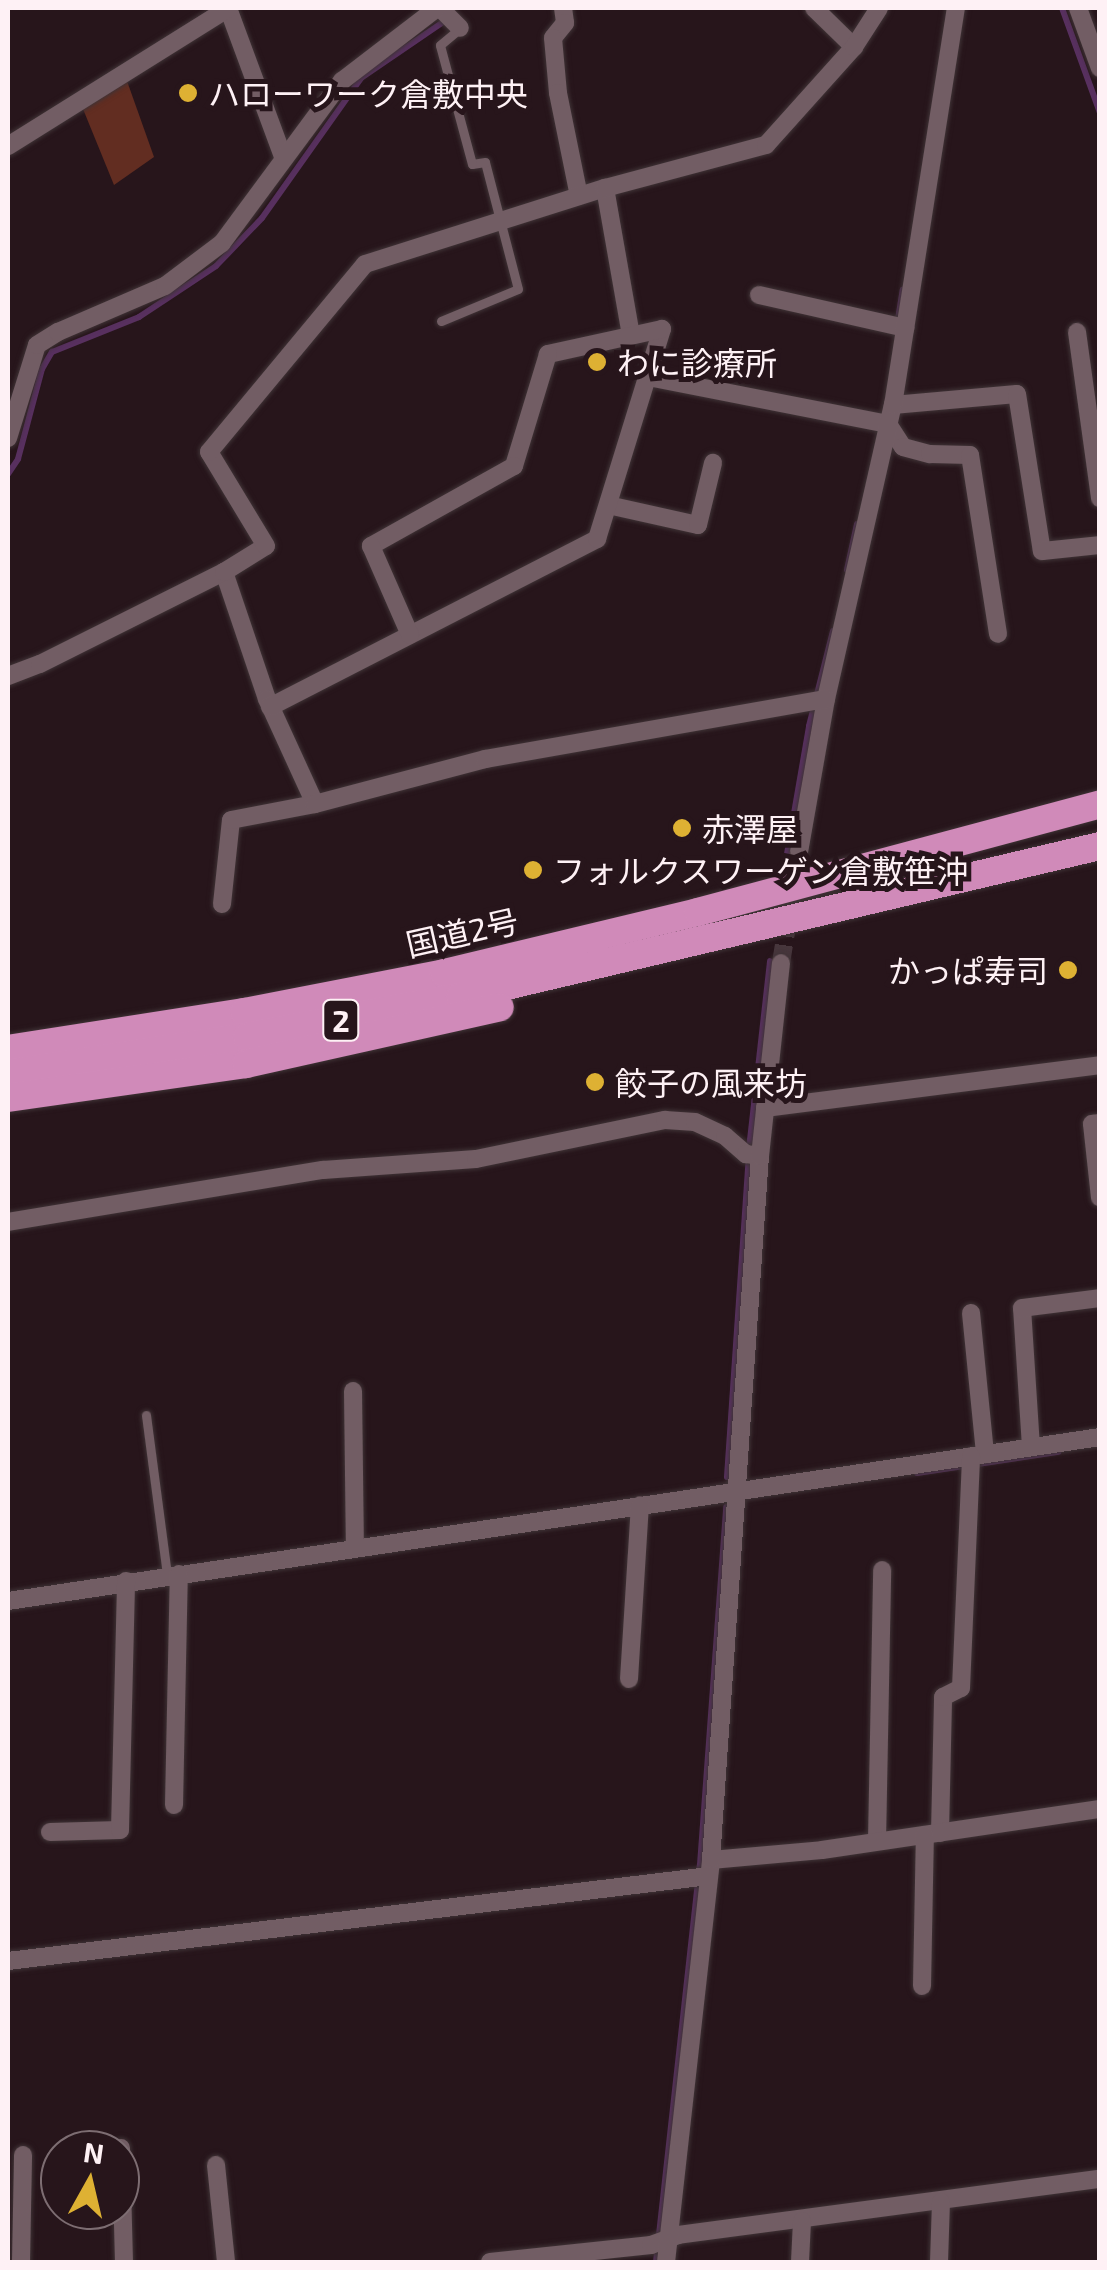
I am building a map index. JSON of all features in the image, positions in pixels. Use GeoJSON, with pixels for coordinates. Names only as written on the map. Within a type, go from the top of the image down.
{"type":"FeatureCollection","features":[{"type":"Feature","properties":{"kind":"highway","name":"国道2号"},"geometry":{"type":"LineString","coordinates":[[8,1049],[244,1012],[444,973],[698,912],[1100,804]]}},
{"type":"Feature","properties":{"kind":"highway","name":"国道2号"},"geometry":{"type":"LineString","coordinates":[[8,1074],[248,1038],[671,950],[1100,846]]}},
{"type":"Feature","properties":{"kind":"highway"},"geometry":{"type":"LineString","coordinates":[[8,1098],[246,1064],[384,1036],[641,972],[671,950]]}},
{"type":"Feature","properties":{"kind":"highway"},"geometry":{"type":"LineString","coordinates":[[8,1030],[394,968],[444,973]]}},
{"type":"Feature","properties":{"kind":"street"},"geometry":{"type":"LineString","coordinates":[[8,146],[228,8],[283,157]]}},
{"type":"Feature","properties":{"kind":"street"},"geometry":{"type":"LineString","coordinates":[[8,438],[38,346],[58,332],[165,286],[222,243],[342,81],[439,8],[460,28]]}},
{"type":"Feature","properties":{"kind":"street"},"geometry":{"type":"LineString","coordinates":[[563,8],[565,23],[553,38],[558,94],[579,196]]}},
{"type":"Feature","properties":{"kind":"street"},"geometry":{"type":"LineString","coordinates":[[814,8],[854,47]]}},
{"type":"Feature","properties":{"kind":"street"},"geometry":{"type":"LineString","coordinates":[[8,676],[224,572],[266,546],[209,452],[364,264],[606,188],[766,146],[854,47],[878,8]]}},
{"type":"Feature","properties":{"kind":"street"},"geometry":{"type":"LineString","coordinates":[[799,852],[818,699],[882,423],[893,404],[899,327],[956,8]]}},
{"type":"Feature","properties":{"kind":"street"},"geometry":{"type":"LineString","coordinates":[[1078,8],[1100,68]]}},
{"type":"Feature","properties":{"kind":"street"},"geometry":{"type":"LineString","coordinates":[[606,188],[631,335]]}},
{"type":"Feature","properties":{"kind":"street"},"geometry":{"type":"LineString","coordinates":[[759,295],[899,327]]}},
{"type":"Feature","properties":{"kind":"street"},"geometry":{"type":"LineString","coordinates":[[270,707],[597,540],[662,330],[548,354],[514,466],[371,546],[410,635]]}},
{"type":"Feature","properties":{"kind":"street"},"geometry":{"type":"LineString","coordinates":[[1077,332],[1100,498]]}},
{"type":"Feature","properties":{"kind":"street"},"geometry":{"type":"LineString","coordinates":[[648,376],[882,423],[903,447],[930,454],[970,455],[998,634]]}},
{"type":"Feature","properties":{"kind":"street"},"geometry":{"type":"LineString","coordinates":[[893,404],[1017,394],[1042,551],[1100,545]]}},
{"type":"Feature","properties":{"kind":"street"},"geometry":{"type":"LineString","coordinates":[[608,505],[698,525],[713,463]]}},
{"type":"Feature","properties":{"kind":"street"},"geometry":{"type":"LineString","coordinates":[[224,572],[270,707],[315,804]]}},
{"type":"Feature","properties":{"kind":"street"},"geometry":{"type":"LineString","coordinates":[[222,904],[231,820],[315,804],[485,759],[818,699]]}},
{"type":"Feature","properties":{"kind":"street"},"geometry":{"type":"LineString","coordinates":[[666,2262],[659,2243],[704,1872],[738,1489],[754,1155],[764,1108],[781,963]]}},
{"type":"Feature","properties":{"kind":"street"},"geometry":{"type":"LineString","coordinates":[[764,1108],[1100,1065]]}},
{"type":"Feature","properties":{"kind":"street"},"geometry":{"type":"LineString","coordinates":[[8,1222],[323,1170],[476,1159],[665,1120],[695,1122],[754,1155]]}},
{"type":"Feature","properties":{"kind":"street"},"geometry":{"type":"LineString","coordinates":[[1100,1122],[1092,1124],[1100,1198]]}},
{"type":"Feature","properties":{"kind":"street"},"geometry":{"type":"LineString","coordinates":[[1031,1447],[1022,1308],[1100,1298]]}},
{"type":"Feature","properties":{"kind":"street"},"geometry":{"type":"LineString","coordinates":[[922,1986],[943,1697],[961,1688],[974,1460],[971,1313]]}},
{"type":"Feature","properties":{"kind":"street"},"geometry":{"type":"LineString","coordinates":[[353,1391],[355,1548]]}},
{"type":"Feature","properties":{"kind":"street"},"geometry":{"type":"LineString","coordinates":[[8,1601],[738,1489],[974,1460],[1031,1447],[1100,1438]]}},
{"type":"Feature","properties":{"kind":"street"},"geometry":{"type":"LineString","coordinates":[[629,1680],[640,1506]]}},
{"type":"Feature","properties":{"kind":"street"},"geometry":{"type":"LineString","coordinates":[[877,1842],[882,1570]]}},
{"type":"Feature","properties":{"kind":"street"},"geometry":{"type":"LineString","coordinates":[[173,1574],[174,1805]]}},
{"type":"Feature","properties":{"kind":"street"},"geometry":{"type":"LineString","coordinates":[[50,1832],[120,1830],[126,1581]]}},
{"type":"Feature","properties":{"kind":"street"},"geometry":{"type":"LineString","coordinates":[[8,1961],[704,1872],[1100,1809]]}},
{"type":"Feature","properties":{"kind":"street"},"geometry":{"type":"LineString","coordinates":[[21,2262],[23,2155]]}},
{"type":"Feature","properties":{"kind":"street"},"geometry":{"type":"LineString","coordinates":[[216,2164],[226,2262]]}},
{"type":"Feature","properties":{"kind":"street"},"geometry":{"type":"LineString","coordinates":[[490,2262],[659,2243],[1100,2179]]}},
{"type":"Feature","properties":{"kind":"street"},"geometry":{"type":"LineString","coordinates":[[939,2262],[941,2202]]}},
{"type":"Feature","properties":{"kind":"street"},"geometry":{"type":"LineString","coordinates":[[800,2262],[802,2221]]}},
{"type":"Feature","properties":{"kind":"street"},"geometry":{"type":"LineString","coordinates":[[123,2230],[124,2262]]}},
{"type":"Feature","properties":{"kind":"lane"},"geometry":{"type":"LineString","coordinates":[[441,321],[518,290],[485,162],[472,164],[440,45],[460,28]]}},
{"type":"Feature","properties":{"kind":"lane"},"geometry":{"type":"LineString","coordinates":[[146,1415],[173,1574]]}},
{"type":"Feature","properties":{"kind":"shaded area"},"geometry":{"type":"Polygon","coordinates":[[[127,81],[154,157],[114,185],[83,109],[127,81]]]}},
{"type":"Feature","properties":{"kind":"waterway"},"geometry":{"type":"LineString","coordinates":[[1062,8],[1100,113]]}},
{"type":"Feature","properties":{"kind":"waterway"},"geometry":{"type":"LineString","coordinates":[[8,474],[18,459],[42,369],[52,352],[139,317],[216,266],[262,218],[361,78],[446,20]]}},
{"type":"Feature","properties":{"kind":"waterway"},"geometry":{"type":"LineString","coordinates":[[897,326],[903,289]]}},
{"type":"Feature","properties":{"kind":"waterway"},"geometry":{"type":"LineString","coordinates":[[847,570],[857,524]]}},
{"type":"Feature","properties":{"kind":"waterway"},"geometry":{"type":"LineString","coordinates":[[787,854],[809,726],[833,631]]}},
{"type":"Feature","properties":{"kind":"waterway"},"geometry":{"type":"LineString","coordinates":[[727,1477],[750,1140],[770,961]]}},
{"type":"Feature","properties":{"kind":"waterway"},"geometry":{"type":"LineString","coordinates":[[917,1473],[1058,1452]]}},
{"type":"Feature","properties":{"kind":"waterway"},"geometry":{"type":"LineString","coordinates":[[656,2262],[700,1865],[726,1507]]}},
{"type":"Feature","properties":{"kind":"tunnel"},"geometry":{"type":"LineString","coordinates":[[781,963],[799,852]]}},
{"type":"Feature","properties":{"kind":"place","name":"ハローワーク倉敷中央"},"geometry":{"type":"Point","coordinates":[188,93]}},
{"type":"Feature","properties":{"kind":"place","name":"わに診療所"},"geometry":{"type":"Point","coordinates":[597,362]}},
{"type":"Feature","properties":{"kind":"place","name":"赤澤屋"},"geometry":{"type":"Point","coordinates":[682,828]}},
{"type":"Feature","properties":{"kind":"place","name":"フォルクスワーゲン倉敷笹沖"},"geometry":{"type":"Point","coordinates":[533,870]}},
{"type":"Feature","properties":{"kind":"place","name":"かっぱ寿司"},"geometry":{"type":"Point","coordinates":[1068,970]}},
{"type":"Feature","properties":{"kind":"place","name":"餃子の風来坊"},"geometry":{"type":"Point","coordinates":[595,1082]}}]}
